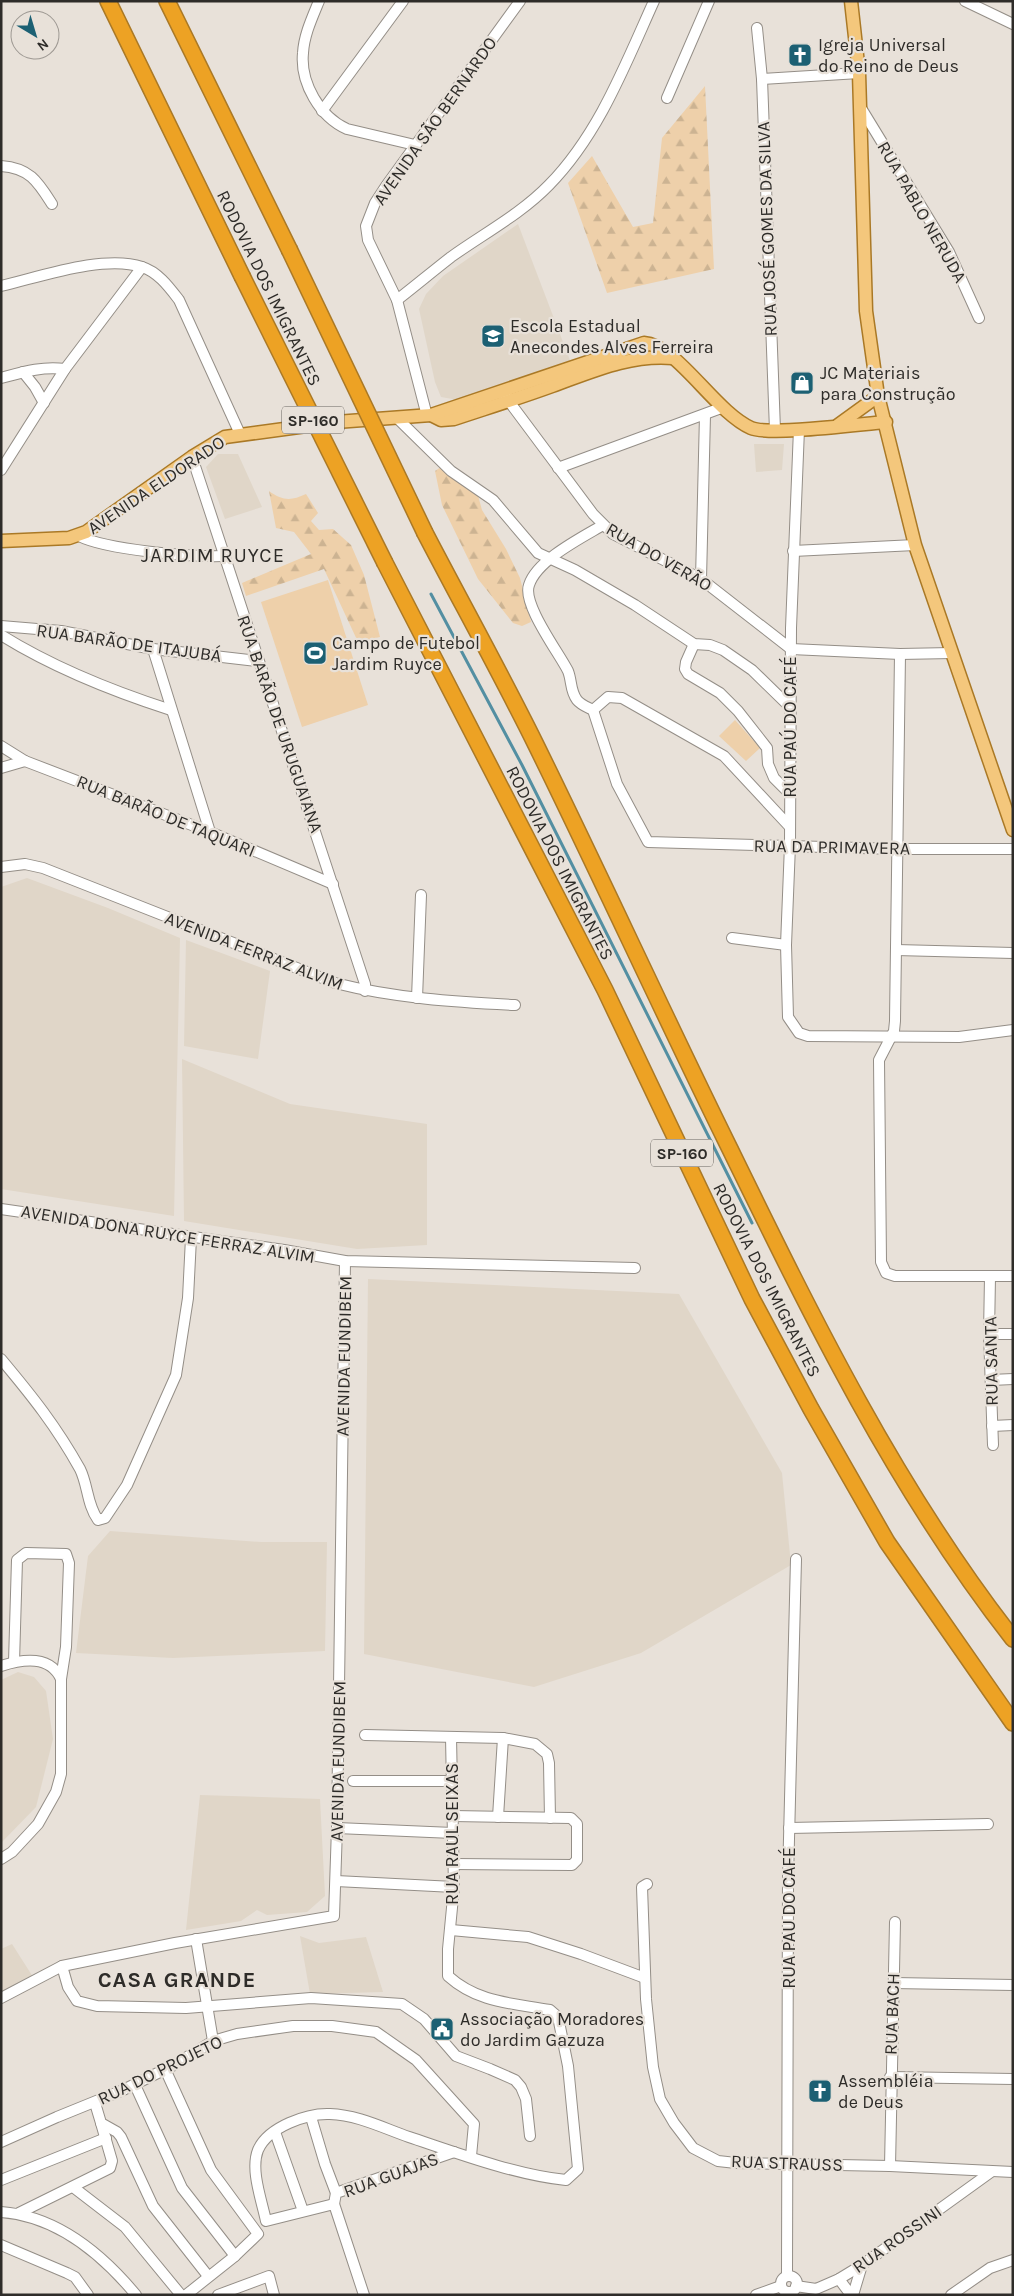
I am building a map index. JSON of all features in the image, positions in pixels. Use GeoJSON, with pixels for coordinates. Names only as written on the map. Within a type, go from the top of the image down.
{"type":"FeatureCollection","features":[{"type":"Feature","properties":{"kind":"highway","name":"RODOVIA DOS IMIGRANTES"},"geometry":{"type":"LineString","coordinates":[[108,1],[385,563],[605,990],[752,1299],[810,1409],[892,1550],[1013,1723]]}},
{"type":"Feature","properties":{"kind":"highway","name":"RODOVIA DOS IMIGRANTES"},"geometry":{"type":"LineString","coordinates":[[167,1],[289,249],[425,533],[535,744],[669,1026],[799,1290],[907,1488],[970,1584],[1013,1639]]}},
{"type":"Feature","properties":{"kind":"main road"},"geometry":{"type":"LineString","coordinates":[[851,1],[855,24],[861,108],[866,311],[878,396],[915,545],[1013,830]]}},
{"type":"Feature","properties":{"kind":"main road"},"geometry":{"type":"LineString","coordinates":[[855,24],[857,1]]}},
{"type":"Feature","properties":{"kind":"main road","name":"AVENIDA ELDORADO"},"geometry":{"type":"LineString","coordinates":[[1,541],[60,539],[79,536],[97,526],[192,457],[219,440],[240,434],[336,422],[429,416],[505,397],[592,366],[644,344],[661,347],[721,408],[752,428],[775,430],[886,422]]}},
{"type":"Feature","properties":{"kind":"main road"},"geometry":{"type":"LineString","coordinates":[[838,425],[878,396]]}},
{"type":"Feature","properties":{"kind":"street"},"geometry":{"type":"LineString","coordinates":[[318,1],[304,44],[303,64],[312,93],[322,111],[338,124],[347,128],[415,144]]}},
{"type":"Feature","properties":{"kind":"street"},"geometry":{"type":"LineString","coordinates":[[322,111],[403,1]]}},
{"type":"Feature","properties":{"kind":"street","name":"AVENIDA SÃO BERNARDO"},"geometry":{"type":"LineString","coordinates":[[398,300],[368,240],[366,226],[376,202],[415,144],[520,1]]}},
{"type":"Feature","properties":{"kind":"street"},"geometry":{"type":"LineString","coordinates":[[429,416],[398,300],[450,258],[526,205],[548,186],[563,169],[589,136],[600,116],[654,1]]}},
{"type":"Feature","properties":{"kind":"street"},"geometry":{"type":"LineString","coordinates":[[667,98],[709,1]]}},
{"type":"Feature","properties":{"kind":"street"},"geometry":{"type":"LineString","coordinates":[[965,1],[1013,24]]}},
{"type":"Feature","properties":{"kind":"street","name":"RUA JOSÉ GOMES DA SILVA"},"geometry":{"type":"LineString","coordinates":[[757,28],[762,79],[775,430]]}},
{"type":"Feature","properties":{"kind":"street"},"geometry":{"type":"LineString","coordinates":[[762,79],[859,73]]}},
{"type":"Feature","properties":{"kind":"street","name":"RUA PABLO NERUDA"},"geometry":{"type":"LineString","coordinates":[[861,108],[949,252],[979,318]]}},
{"type":"Feature","properties":{"kind":"street"},"geometry":{"type":"LineString","coordinates":[[1,166],[15,167],[37,180],[52,204]]}},
{"type":"Feature","properties":{"kind":"street"},"geometry":{"type":"LineString","coordinates":[[1,286],[102,264],[121,263],[142,267],[167,284],[179,300],[240,434]]}},
{"type":"Feature","properties":{"kind":"street"},"geometry":{"type":"LineString","coordinates":[[1,470],[65,370],[142,267]]}},
{"type":"Feature","properties":{"kind":"street"},"geometry":{"type":"LineString","coordinates":[[1,378],[48,367],[65,370]]}},
{"type":"Feature","properties":{"kind":"street"},"geometry":{"type":"LineString","coordinates":[[23,372],[36,387],[44,403]]}},
{"type":"Feature","properties":{"kind":"street","name":"RUA DO VERÃO"},"geometry":{"type":"LineString","coordinates":[[505,397],[603,525],[614,534],[702,579],[791,650]]}},
{"type":"Feature","properties":{"kind":"street"},"geometry":{"type":"LineString","coordinates":[[558,468],[721,408]]}},
{"type":"Feature","properties":{"kind":"street"},"geometry":{"type":"LineString","coordinates":[[702,579],[705,415]]}},
{"type":"Feature","properties":{"kind":"street"},"geometry":{"type":"LineString","coordinates":[[398,419],[451,471],[494,500],[538,553],[551,557],[635,605],[694,644],[716,646],[752,670],[790,708]]}},
{"type":"Feature","properties":{"kind":"street","name":"RUA PAÚ DO CAFÉ"},"geometry":{"type":"LineString","coordinates":[[798,428],[790,708],[790,845],[786,945],[788,1017],[799,1033],[808,1036],[890,1036]]}},
{"type":"Feature","properties":{"kind":"street","name":"RUA BARÃO DE URUGUAIANA"},"geometry":{"type":"LineString","coordinates":[[192,457],[257,661],[333,884],[365,984],[365,991]]}},
{"type":"Feature","properties":{"kind":"street"},"geometry":{"type":"LineString","coordinates":[[603,525],[551,557],[529,584],[530,602],[541,628],[553,644],[568,672],[571,688],[576,700],[593,710],[608,697],[622,698],[715,749],[733,764],[758,795],[790,826]]}},
{"type":"Feature","properties":{"kind":"street"},"geometry":{"type":"LineString","coordinates":[[79,536],[100,543],[199,556],[223,556]]}},
{"type":"Feature","properties":{"kind":"street"},"geometry":{"type":"LineString","coordinates":[[793,551],[915,545]]}},
{"type":"Feature","properties":{"kind":"street","name":"RUA BARÃO DE ITAJUBÁ"},"geometry":{"type":"LineString","coordinates":[[1,626],[61,631],[153,649],[257,661]]}},
{"type":"Feature","properties":{"kind":"street"},"geometry":{"type":"LineString","coordinates":[[1,635],[34,654],[107,688],[171,710]]}},
{"type":"Feature","properties":{"kind":"street"},"geometry":{"type":"LineString","coordinates":[[694,644],[686,662],[685,669],[688,674],[720,693],[738,711],[767,748],[768,764],[771,771],[790,794]]}},
{"type":"Feature","properties":{"kind":"street"},"geometry":{"type":"LineString","coordinates":[[153,649],[210,832]]}},
{"type":"Feature","properties":{"kind":"street"},"geometry":{"type":"LineString","coordinates":[[791,650],[900,654],[952,653]]}},
{"type":"Feature","properties":{"kind":"street"},"geometry":{"type":"LineString","coordinates":[[900,654],[895,1021],[880,1060],[883,1268],[890,1275],[895,1276],[1013,1276]]}},
{"type":"Feature","properties":{"kind":"street","name":"RUA DA PRIMAVERA"},"geometry":{"type":"LineString","coordinates":[[593,710],[616,784],[644,838],[651,844],[790,845],[896,849],[1013,849]]}},
{"type":"Feature","properties":{"kind":"street","name":"RUA BARÃO DE TAQUARI"},"geometry":{"type":"LineString","coordinates":[[1,746],[26,761],[210,832],[333,884]]}},
{"type":"Feature","properties":{"kind":"street"},"geometry":{"type":"LineString","coordinates":[[1,768],[26,761]]}},
{"type":"Feature","properties":{"kind":"street","name":"AVENIDA FERRAZ ALVIM"},"geometry":{"type":"LineString","coordinates":[[1,867],[26,864],[43,868],[304,973],[365,991],[417,998],[515,1005]]}},
{"type":"Feature","properties":{"kind":"street"},"geometry":{"type":"LineString","coordinates":[[417,998],[422,895]]}},
{"type":"Feature","properties":{"kind":"street"},"geometry":{"type":"LineString","coordinates":[[732,938],[786,945]]}},
{"type":"Feature","properties":{"kind":"street"},"geometry":{"type":"LineString","coordinates":[[896,950],[1013,953]]}},
{"type":"Feature","properties":{"kind":"street"},"geometry":{"type":"LineString","coordinates":[[890,1036],[959,1037],[1013,1030]]}},
{"type":"Feature","properties":{"kind":"street","name":"AVENIDA DONA RUYCE FERRAZ ALVIM"},"geometry":{"type":"LineString","coordinates":[[1,1209],[345,1261],[635,1268]]}},
{"type":"Feature","properties":{"kind":"street"},"geometry":{"type":"LineString","coordinates":[[1,1359],[46,1413],[66,1444],[81,1472],[93,1513],[98,1520],[108,1515],[127,1485],[168,1395],[180,1357],[188,1298],[191,1238]]}},
{"type":"Feature","properties":{"kind":"street","name":"AVENIDA FUNDIBEM"},"geometry":{"type":"LineString","coordinates":[[1,1998],[62,1966],[196,1939],[334,1916],[337,1828],[345,1261]]}},
{"type":"Feature","properties":{"kind":"street","name":"RUA SANTA"},"geometry":{"type":"LineString","coordinates":[[990,1277],[989,1334],[993,1445]]}},
{"type":"Feature","properties":{"kind":"street"},"geometry":{"type":"LineString","coordinates":[[989,1334],[1013,1334]]}},
{"type":"Feature","properties":{"kind":"street"},"geometry":{"type":"LineString","coordinates":[[991,1380],[1013,1379]]}},
{"type":"Feature","properties":{"kind":"street"},"geometry":{"type":"LineString","coordinates":[[992,1426],[1013,1425]]}},
{"type":"Feature","properties":{"kind":"street"},"geometry":{"type":"LineString","coordinates":[[1,1859],[12,1852],[38,1824],[56,1792],[61,1774],[61,1679],[66,1647],[69,1563],[68,1556],[62,1553],[26,1553],[17,1560],[14,1662]]}},
{"type":"Feature","properties":{"kind":"street","name":"RUA PAU DO CAFÉ"},"geometry":{"type":"LineString","coordinates":[[788,2290],[795,2279],[787,2276],[786,2164],[789,1828],[796,1559]]}},
{"type":"Feature","properties":{"kind":"street"},"geometry":{"type":"LineString","coordinates":[[1,1666],[14,1662],[42,1662],[55,1669],[61,1679]]}},
{"type":"Feature","properties":{"kind":"street"},"geometry":{"type":"LineString","coordinates":[[365,1736],[503,1738],[535,1744],[547,1754],[549,1763],[550,1818]]}},
{"type":"Feature","properties":{"kind":"street","name":"RUA RAUL SEIXAS"},"geometry":{"type":"LineString","coordinates":[[451,1737],[454,1887],[448,1950],[448,1976],[458,1985],[483,1998],[550,2010],[558,2017],[568,2066],[578,2169],[566,2180],[555,2179],[471,2156]]}},
{"type":"Feature","properties":{"kind":"street"},"geometry":{"type":"LineString","coordinates":[[498,1816],[503,1738]]}},
{"type":"Feature","properties":{"kind":"street"},"geometry":{"type":"LineString","coordinates":[[353,1781],[452,1781]]}},
{"type":"Feature","properties":{"kind":"street"},"geometry":{"type":"LineString","coordinates":[[453,1816],[571,1818],[576,1821],[577,1860],[575,1864],[454,1864]]}},
{"type":"Feature","properties":{"kind":"street"},"geometry":{"type":"LineString","coordinates":[[789,1828],[988,1824]]}},
{"type":"Feature","properties":{"kind":"street"},"geometry":{"type":"LineString","coordinates":[[337,1828],[453,1833]]}},
{"type":"Feature","properties":{"kind":"street"},"geometry":{"type":"LineString","coordinates":[[336,1881],[454,1887]]}},
{"type":"Feature","properties":{"kind":"street","name":"RUA STRAUSS"},"geometry":{"type":"LineString","coordinates":[[647,1884],[642,1887],[645,1978],[655,2080],[663,2105],[692,2148],[718,2161],[736,2164],[890,2166],[1013,2172]]}},
{"type":"Feature","properties":{"kind":"street","name":"RUA BACH"},"geometry":{"type":"LineString","coordinates":[[890,2166],[890,2077],[895,1922]]}},
{"type":"Feature","properties":{"kind":"street"},"geometry":{"type":"LineString","coordinates":[[451,1930],[528,1938],[645,1978]]}},
{"type":"Feature","properties":{"kind":"street"},"geometry":{"type":"LineString","coordinates":[[196,1939],[206,2007],[214,2040]]}},
{"type":"Feature","properties":{"kind":"street"},"geometry":{"type":"LineString","coordinates":[[62,1966],[68,1987],[77,2001],[88,2004],[186,2008],[311,1998],[408,2007],[424,2019],[456,2056],[515,2080],[521,2087],[526,2099],[530,2136]]}},
{"type":"Feature","properties":{"kind":"street"},"geometry":{"type":"LineString","coordinates":[[893,1983],[1013,1985]]}},
{"type":"Feature","properties":{"kind":"street","name":"RUA DO PROJETO"},"geometry":{"type":"LineString","coordinates":[[1,2142],[57,2116],[95,2103],[135,2085],[214,2040],[237,2034],[293,2026],[332,2026],[376,2032],[416,2060],[471,2118],[475,2129],[471,2156]]}},
{"type":"Feature","properties":{"kind":"street"},"geometry":{"type":"LineString","coordinates":[[165,2069],[211,2170],[258,2234],[235,2256],[186,2295]]}},
{"type":"Feature","properties":{"kind":"street"},"geometry":{"type":"LineString","coordinates":[[890,2077],[1013,2079]]}},
{"type":"Feature","properties":{"kind":"street"},"geometry":{"type":"LineString","coordinates":[[135,2085],[182,2188],[235,2256]]}},
{"type":"Feature","properties":{"kind":"street"},"geometry":{"type":"LineString","coordinates":[[19,2214],[112,2166],[106,2138],[95,2103]]}},
{"type":"Feature","properties":{"kind":"street"},"geometry":{"type":"LineString","coordinates":[[364,2295],[334,2204],[303,2210],[266,2221],[256,2159],[262,2143],[274,2132],[295,2121],[328,2114],[363,2120],[471,2156]]}},
{"type":"Feature","properties":{"kind":"street"},"geometry":{"type":"LineString","coordinates":[[311,2117],[336,2193]]}},
{"type":"Feature","properties":{"kind":"street"},"geometry":{"type":"LineString","coordinates":[[101,2124],[118,2132],[153,2206],[208,2276]]}},
{"type":"Feature","properties":{"kind":"street"},"geometry":{"type":"LineString","coordinates":[[274,2132],[303,2210]]}},
{"type":"Feature","properties":{"kind":"street"},"geometry":{"type":"LineString","coordinates":[[2,2180],[106,2138]]}},
{"type":"Feature","properties":{"kind":"street","name":"RUA GUAJAS"},"geometry":{"type":"LineString","coordinates":[[334,2204],[336,2193],[455,2152]]}},
{"type":"Feature","properties":{"kind":"street","name":"RUA ROSSINI"},"geometry":{"type":"LineString","coordinates":[[788,2290],[816,2289],[839,2279],[862,2265],[991,2172]]}},
{"type":"Feature","properties":{"kind":"street"},"geometry":{"type":"LineString","coordinates":[[73,2187],[125,2227],[181,2295]]}},
{"type":"Feature","properties":{"kind":"street"},"geometry":{"type":"LineString","coordinates":[[1,2212],[19,2214],[45,2223],[84,2244],[104,2260],[136,2295]]}},
{"type":"Feature","properties":{"kind":"street"},"geometry":{"type":"LineString","coordinates":[[1,2245],[75,2277],[88,2295]]}},
{"type":"Feature","properties":{"kind":"street"},"geometry":{"type":"LineString","coordinates":[[951,2295],[990,2268],[1013,2260]]}},
{"type":"Feature","properties":{"kind":"street"},"geometry":{"type":"LineString","coordinates":[[852,2295],[862,2265]]}},
{"type":"Feature","properties":{"kind":"street"},"geometry":{"type":"LineString","coordinates":[[218,2295],[269,2276],[274,2295]]}},
{"type":"Feature","properties":{"kind":"street"},"geometry":{"type":"LineString","coordinates":[[839,2279],[852,2295]]}},
{"type":"Feature","properties":{"kind":"street"},"geometry":{"type":"LineString","coordinates":[[756,2295],[788,2290]]}},
{"type":"Feature","properties":{"kind":"shaded area","name":"Escola Estadual Anecondes Alves Ferreira"},"geometry":{"type":"Polygon","coordinates":[[[518,224],[571,363],[458,400],[441,397],[435,382],[419,309],[426,294],[443,276],[518,224]]]}},
{"type":"Feature","properties":{"kind":"shaded area"},"geometry":{"type":"Polygon","coordinates":[[[754,444],[784,444],[782,470],[756,472],[754,444]]]}},
{"type":"Feature","properties":{"kind":"shaded area"},"geometry":{"type":"Polygon","coordinates":[[[218,454],[238,454],[262,507],[225,519],[206,467],[218,454]]]}},
{"type":"Feature","properties":{"kind":"shaded area"},"geometry":{"type":"Polygon","coordinates":[[[27,878],[108,908],[180,938],[174,1216],[1,1189],[1,887],[27,878]]]}},
{"type":"Feature","properties":{"kind":"shaded area"},"geometry":{"type":"Polygon","coordinates":[[[186,940],[270,971],[258,1059],[184,1046],[186,940]]]}},
{"type":"Feature","properties":{"kind":"shaded area"},"geometry":{"type":"Polygon","coordinates":[[[182,1059],[290,1104],[427,1124],[427,1245],[357,1249],[184,1221],[182,1059]]]}},
{"type":"Feature","properties":{"kind":"shaded area"},"geometry":{"type":"Polygon","coordinates":[[[368,1279],[679,1294],[782,1473],[791,1565],[641,1653],[534,1687],[364,1654],[368,1279]]]}},
{"type":"Feature","properties":{"kind":"shaded area"},"geometry":{"type":"Polygon","coordinates":[[[110,1531],[261,1542],[327,1542],[325,1651],[173,1658],[76,1653],[88,1556],[110,1531]]]}},
{"type":"Feature","properties":{"kind":"shaded area"},"geometry":{"type":"Polygon","coordinates":[[[18,1672],[34,1677],[46,1691],[53,1739],[36,1807],[1,1843],[1,1680],[18,1672]]]}},
{"type":"Feature","properties":{"kind":"shaded area"},"geometry":{"type":"Polygon","coordinates":[[[200,1795],[320,1799],[325,1896],[307,1912],[267,1915],[257,1910],[241,1921],[186,1930],[200,1795]]]}},
{"type":"Feature","properties":{"kind":"shaded area"},"geometry":{"type":"Polygon","coordinates":[[[300,1936],[319,1943],[366,1937],[383,1992],[310,1994],[300,1936]]]}},
{"type":"Feature","properties":{"kind":"shaded area"},"geometry":{"type":"Polygon","coordinates":[[[12,1944],[33,1977],[1,1994],[1,1949],[12,1944]]]}},
{"type":"Feature","properties":{"kind":"green space"},"geometry":{"type":"Polygon","coordinates":[[[705,86],[714,269],[607,293],[568,183],[592,156],[633,227],[653,223],[662,138],[705,86]]]}},
{"type":"Feature","properties":{"kind":"green space"},"geometry":{"type":"Polygon","coordinates":[[[441,467],[477,492],[482,510],[506,549],[520,578],[531,622],[522,626],[513,623],[478,579],[442,505],[435,471],[441,467]]]}},
{"type":"Feature","properties":{"kind":"green space"},"geometry":{"type":"Polygon","coordinates":[[[269,491],[287,499],[306,494],[318,513],[311,521],[319,530],[333,529],[351,545],[364,575],[380,637],[358,642],[324,569],[246,596],[242,583],[311,554],[294,532],[276,528],[269,491]]]}},
{"type":"Feature","properties":{"kind":"green space","name":"Campo de Futebol Jardim Ruyce"},"geometry":{"type":"Polygon","coordinates":[[[328,580],[368,705],[302,727],[261,602],[328,580]]]}},
{"type":"Feature","properties":{"kind":"green space"},"geometry":{"type":"Polygon","coordinates":[[[735,720],[760,748],[746,761],[719,736],[735,720]]]}},
{"type":"Feature","properties":{"kind":"waterway"},"geometry":{"type":"LineString","coordinates":[[431,594],[522,765],[752,1223]]}},
{"type":"Feature","properties":{"kind":"place","name":"Igreja Universal do Reino de Deus"},"geometry":{"type":"Point","coordinates":[800,55]}},
{"type":"Feature","properties":{"kind":"place","name":"Escola Estadual Anecondes Alves Ferreira"},"geometry":{"type":"Point","coordinates":[493,336]}},
{"type":"Feature","properties":{"kind":"place","name":"JC Materiais para Construção"},"geometry":{"type":"Point","coordinates":[802,383]}},
{"type":"Feature","properties":{"kind":"place","name":"Campo de Futebol Jardim Ruyce"},"geometry":{"type":"Point","coordinates":[315,653]}},
{"type":"Feature","properties":{"kind":"place","name":"Associação Moradores do Jardim Gazuza"},"geometry":{"type":"Point","coordinates":[442,2029]}},
{"type":"Feature","properties":{"kind":"place","name":"Assembléia de Deus"},"geometry":{"type":"Point","coordinates":[820,2091]}},
{"type":"Feature","properties":{"kind":"district","name":"JARDIM RUYCE"},"geometry":{"type":"Point","coordinates":[213,555]}},
{"type":"Feature","properties":{"kind":"district","name":"CASA GRANDE"},"geometry":{"type":"Point","coordinates":[177,1979]}}]}
